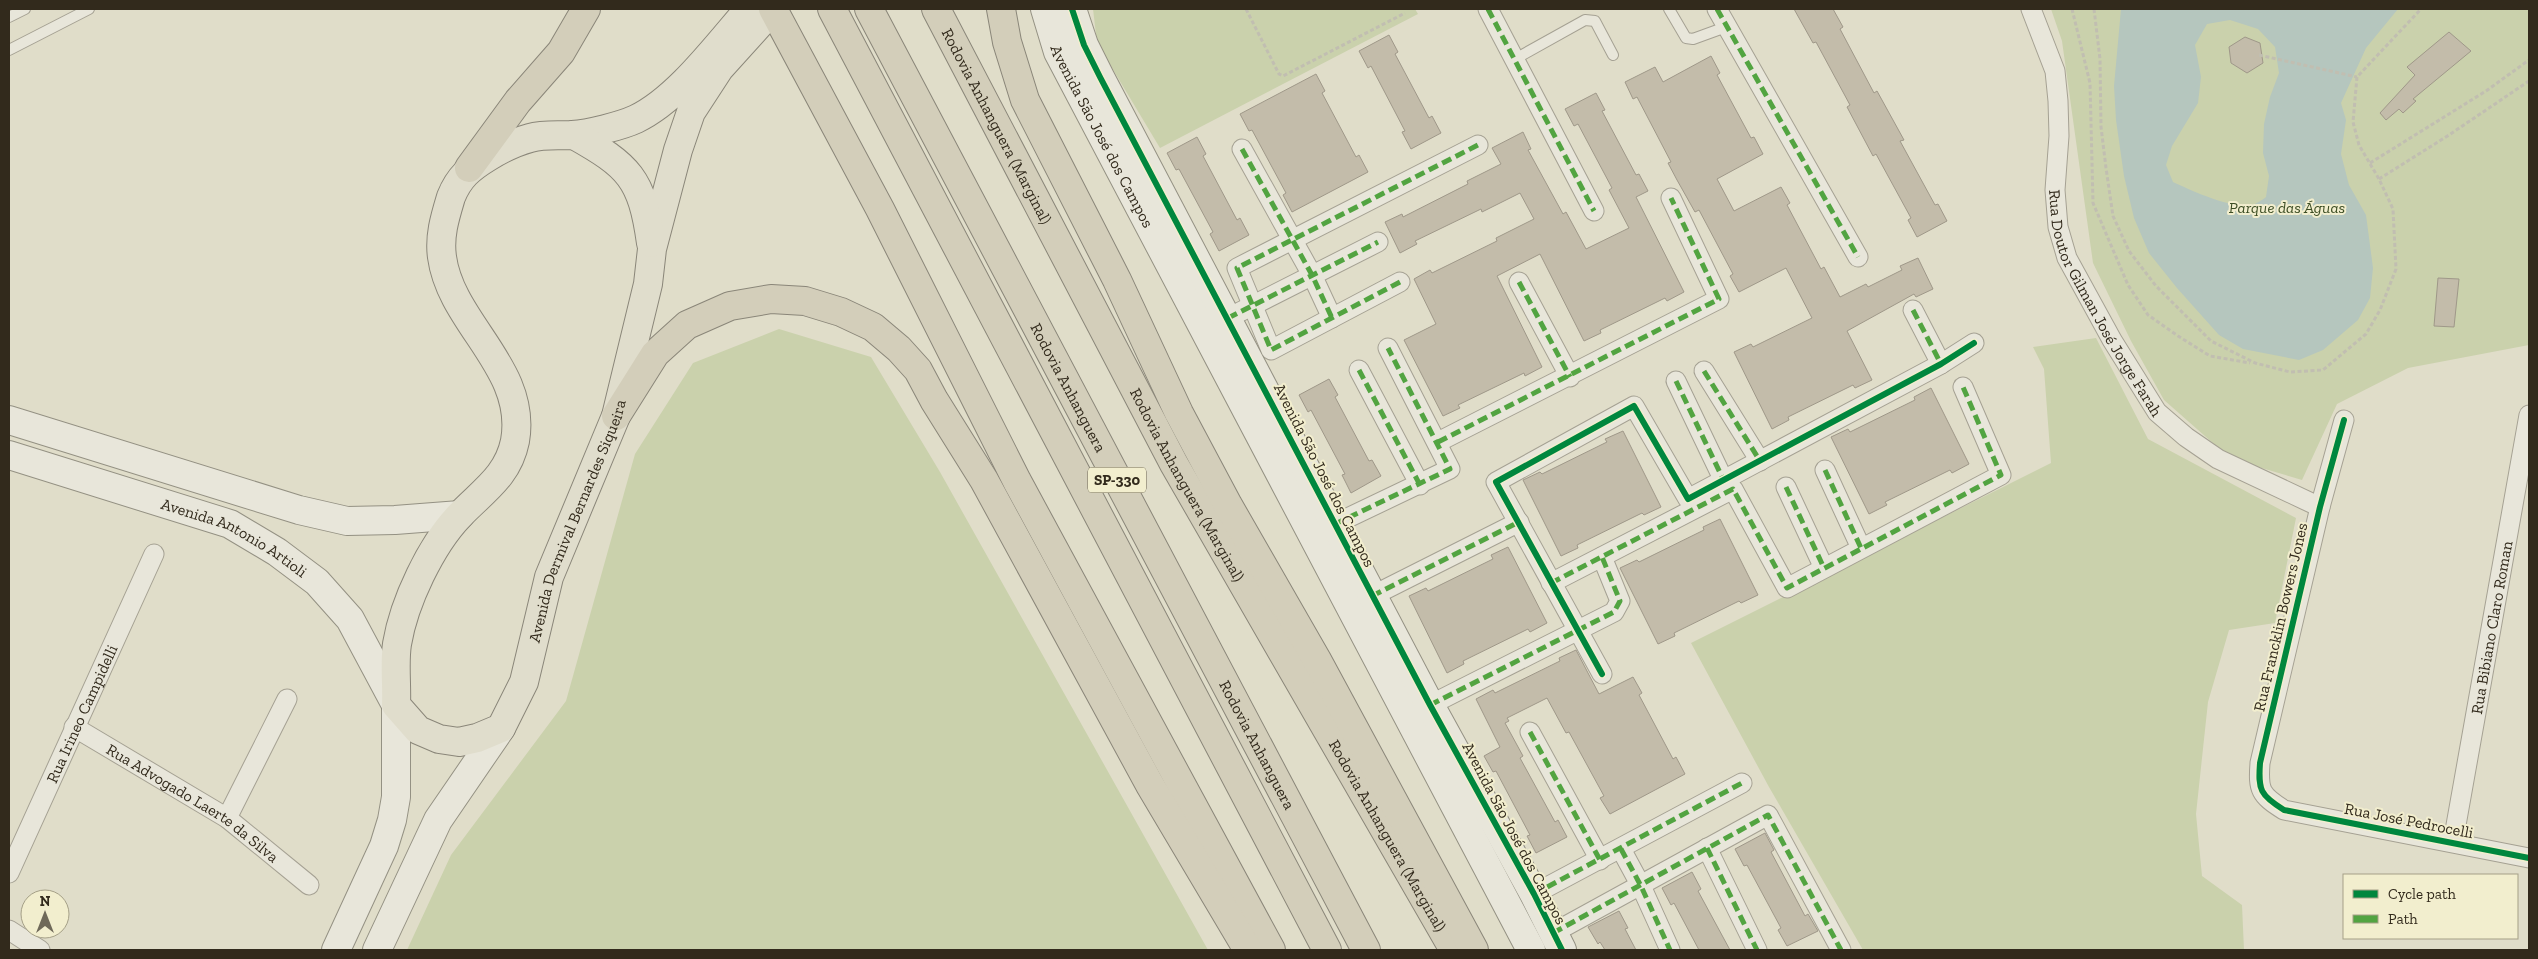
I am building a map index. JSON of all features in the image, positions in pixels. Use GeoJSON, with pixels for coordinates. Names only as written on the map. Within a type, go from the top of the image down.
{"type":"FeatureCollection","features":[{"type":"Feature","properties":{"kind":"highway"},"geometry":{"type":"LineString","coordinates":[[469,168],[518,101],[561,52],[586,9]]}},
{"type":"Feature","properties":{"kind":"highway"},"geometry":{"type":"LineString","coordinates":[[773,9],[880,209],[1017,481],[1271,950]]}},
{"type":"Feature","properties":{"kind":"highway","name":"Rodovia Anhanguera"},"geometry":{"type":"LineString","coordinates":[[832,9],[1327,950]]}},
{"type":"Feature","properties":{"kind":"highway","name":"Rodovia Anhanguera"},"geometry":{"type":"LineString","coordinates":[[869,9],[1366,950]]}},
{"type":"Feature","properties":{"kind":"highway","name":"Rodovia Anhanguera (Marginal)"},"geometry":{"type":"LineString","coordinates":[[936,9],[1174,464],[1454,950]]}},
{"type":"Feature","properties":{"kind":"highway"},"geometry":{"type":"LineString","coordinates":[[1001,9],[1007,42],[1025,100],[1117,280],[1179,412],[1228,505],[1317,660],[1474,950]]}},
{"type":"Feature","properties":{"kind":"highway"},"geometry":{"type":"LineString","coordinates":[[616,416],[655,354],[687,325],[730,306],[771,298],[805,301],[841,312],[873,327],[899,349],[918,370],[934,400],[984,480],[1150,785],[1248,950]]}},
{"type":"Feature","properties":{"kind":"main road"},"geometry":{"type":"LineString","coordinates":[[712,63],[749,9]]}},
{"type":"Feature","properties":{"kind":"main road"},"geometry":{"type":"LineString","coordinates":[[501,728],[477,738],[459,742],[439,739],[418,730],[396,705],[397,644],[416,585],[440,541],[460,515],[488,491],[506,466],[515,440],[514,406],[506,378],[468,319],[449,282],[442,257],[442,230],[456,184],[469,168],[506,146],[531,138],[574,135],[634,120],[666,102],[773,9]]}},
{"type":"Feature","properties":{"kind":"main road","name":"Avenida Dermival Bernardes Siqueira"},"geometry":{"type":"LineString","coordinates":[[501,728],[524,682],[549,577],[616,416],[646,293],[652,249],[678,150],[691,112],[712,63]]}},
{"type":"Feature","properties":{"kind":"main road"},"geometry":{"type":"LineString","coordinates":[[574,135],[611,156],[629,174],[640,193],[648,219],[652,249]]}},
{"type":"Feature","properties":{"kind":"street","name":"Avenida São José dos Campos"},"geometry":{"type":"LineString","coordinates":[[1045,9],[1058,52],[1531,950]]}},
{"type":"Feature","properties":{"kind":"street","name":"Avenida São José dos Campos"},"geometry":{"type":"LineString","coordinates":[[1072,9],[1084,45],[1239,312],[1336,524],[1372,596],[1534,894],[1558,942]]}},
{"type":"Feature","properties":{"kind":"street"},"geometry":{"type":"LineString","coordinates":[[1488,9],[1594,210]]}},
{"type":"Feature","properties":{"kind":"street"},"geometry":{"type":"LineString","coordinates":[[1717,9],[1858,257]]}},
{"type":"Feature","properties":{"kind":"street","name":"Rua Doutor Gilman José Jorge Farah"},"geometry":{"type":"LineString","coordinates":[[2031,9],[2055,71],[2058,101],[2055,190],[2058,227],[2067,258],[2112,340],[2157,412],[2186,437],[2218,459],[2320,507]]}},
{"type":"Feature","properties":{"kind":"street"},"geometry":{"type":"LineString","coordinates":[[1400,282],[1271,350],[1239,312],[1237,268],[1478,146]]}},
{"type":"Feature","properties":{"kind":"street"},"geometry":{"type":"LineString","coordinates":[[1242,149],[1312,275],[1332,318]]}},
{"type":"Feature","properties":{"kind":"street"},"geometry":{"type":"LineString","coordinates":[[1438,442],[1570,377],[1719,300],[1671,198]]}},
{"type":"Feature","properties":{"kind":"street"},"geometry":{"type":"LineString","coordinates":[[1239,312],[1378,242]]}},
{"type":"Feature","properties":{"kind":"street"},"geometry":{"type":"LineString","coordinates":[[1519,282],[1570,377]]}},
{"type":"Feature","properties":{"kind":"street"},"geometry":{"type":"LineString","coordinates":[[1913,310],[1941,364]]}},
{"type":"Feature","properties":{"kind":"street"},"geometry":{"type":"LineString","coordinates":[[1602,674],[1496,482],[1634,406],[1688,499],[1941,364],[1974,343]]}},
{"type":"Feature","properties":{"kind":"street"},"geometry":{"type":"LineString","coordinates":[[1336,524],[1450,469],[1438,442],[1388,348]]}},
{"type":"Feature","properties":{"kind":"street"},"geometry":{"type":"LineString","coordinates":[[1359,370],[1420,485]]}},
{"type":"Feature","properties":{"kind":"street"},"geometry":{"type":"LineString","coordinates":[[1704,371],[1760,462]]}},
{"type":"Feature","properties":{"kind":"street"},"geometry":{"type":"LineString","coordinates":[[1676,381],[1724,481]]}},
{"type":"Feature","properties":{"kind":"street"},"geometry":{"type":"LineString","coordinates":[[1551,583],[1733,489],[1787,588],[2001,475],[1963,387]]}},
{"type":"Feature","properties":{"kind":"street","name":"Rua Bibiano Claro Roman"},"geometry":{"type":"LineString","coordinates":[[2453,842],[2529,415]]}},
{"type":"Feature","properties":{"kind":"street"},"geometry":{"type":"LineString","coordinates":[[9,420],[299,510],[347,521],[395,520],[460,515]]}},
{"type":"Feature","properties":{"kind":"street","name":"Rua Francklin Bowers Jones"},"geometry":{"type":"LineString","coordinates":[[2284,810],[2267,799],[2258,785],[2260,763],[2320,507],[2344,420]]}},
{"type":"Feature","properties":{"kind":"street","name":"Avenida Antonio Artioli"},"geometry":{"type":"LineString","coordinates":[[9,455],[230,524],[276,552],[317,582],[350,619],[396,705]]}},
{"type":"Feature","properties":{"kind":"street"},"geometry":{"type":"LineString","coordinates":[[1825,470],[1861,548]]}},
{"type":"Feature","properties":{"kind":"street"},"geometry":{"type":"LineString","coordinates":[[1786,487],[1824,568]]}},
{"type":"Feature","properties":{"kind":"street"},"geometry":{"type":"LineString","coordinates":[[1372,596],[1519,522]]}},
{"type":"Feature","properties":{"kind":"street","name":"Rua Irineo Campidelli"},"geometry":{"type":"LineString","coordinates":[[9,873],[154,554]]}},
{"type":"Feature","properties":{"kind":"street"},"geometry":{"type":"LineString","coordinates":[[1430,705],[1614,612],[1619,607],[1620,601],[1602,557]]}},
{"type":"Feature","properties":{"kind":"street"},"geometry":{"type":"LineString","coordinates":[[226,818],[287,699]]}},
{"type":"Feature","properties":{"kind":"street"},"geometry":{"type":"LineString","coordinates":[[336,950],[384,846],[392,820],[397,768],[396,705]]}},
{"type":"Feature","properties":{"kind":"street","name":"Rua Advogado Laerte da Silva"},"geometry":{"type":"LineString","coordinates":[[74,727],[226,818],[309,885]]}},
{"type":"Feature","properties":{"kind":"street","name":"Avenida Dermival Bernardes Siqueira"},"geometry":{"type":"LineString","coordinates":[[377,950],[438,820],[501,728]]}},
{"type":"Feature","properties":{"kind":"street"},"geometry":{"type":"LineString","coordinates":[[1530,732],[1600,860]]}},
{"type":"Feature","properties":{"kind":"street"},"geometry":{"type":"LineString","coordinates":[[1534,894],[1742,783]]}},
{"type":"Feature","properties":{"kind":"street","name":"Rua José Pedrocelli"},"geometry":{"type":"LineString","coordinates":[[2284,810],[2529,858]]}},
{"type":"Feature","properties":{"kind":"street"},"geometry":{"type":"LineString","coordinates":[[1558,942],[1641,886],[1768,815],[1841,950]]}},
{"type":"Feature","properties":{"kind":"street"},"geometry":{"type":"LineString","coordinates":[[1707,848],[1757,950]]}},
{"type":"Feature","properties":{"kind":"street"},"geometry":{"type":"LineString","coordinates":[[1621,849],[1641,886],[1670,950]]}},
{"type":"Feature","properties":{"kind":"street"},"geometry":{"type":"LineString","coordinates":[[9,930],[40,950]]}},
{"type":"Feature","properties":{"kind":"lane"},"geometry":{"type":"LineString","coordinates":[[9,17],[25,9]]}},
{"type":"Feature","properties":{"kind":"lane"},"geometry":{"type":"LineString","coordinates":[[9,50],[89,9]]}},
{"type":"Feature","properties":{"kind":"lane"},"geometry":{"type":"LineString","coordinates":[[1669,9],[1686,38],[1692,39],[1726,27]]}},
{"type":"Feature","properties":{"kind":"lane"},"geometry":{"type":"LineString","coordinates":[[1515,59],[1585,20],[1591,19],[1595,21],[1613,55]]}},
{"type":"Feature","properties":{"kind":"path"},"geometry":{"type":"LineString","coordinates":[[1246,9],[1279,74],[1282,76],[1405,13]]}},
{"type":"Feature","properties":{"kind":"path"},"geometry":{"type":"LineString","coordinates":[[2072,9],[2090,83],[2093,203],[2128,285],[2148,315],[2210,356],[2255,363],[2290,372],[2323,370],[2366,334],[2380,310],[2396,269],[2393,209],[2379,179],[2359,145],[2353,122],[2357,78],[2421,9]]}},
{"type":"Feature","properties":{"kind":"path"},"geometry":{"type":"LineString","coordinates":[[2094,9],[2100,59],[2101,127],[2113,216],[2129,251],[2156,286],[2211,341],[2255,363]]}},
{"type":"Feature","properties":{"kind":"path"},"geometry":{"type":"LineString","coordinates":[[2259,55],[2357,78]]}},
{"type":"Feature","properties":{"kind":"path"},"geometry":{"type":"LineString","coordinates":[[2370,163],[2486,91],[2529,60]]}},
{"type":"Feature","properties":{"kind":"path"},"geometry":{"type":"LineString","coordinates":[[2379,179],[2529,81]]}},
{"type":"Feature","properties":{"kind":"green space"},"geometry":{"type":"Polygon","coordinates":[[[1093,9],[1415,9],[1418,14],[1160,148],[1097,43],[1093,9]]]}},
{"type":"Feature","properties":{"kind":"green space","name":"Parque das Águas"},"geometry":{"type":"Polygon","coordinates":[[[2051,9],[2529,9],[2529,345],[2408,368],[2337,404],[2302,480],[2231,459],[2164,400],[2131,341],[2093,263],[2062,41],[2051,9]]]}},
{"type":"Feature","properties":{"kind":"green space"},"geometry":{"type":"Polygon","coordinates":[[[779,329],[871,357],[940,472],[1208,950],[407,950],[451,855],[566,701],[635,454],[693,363],[779,329]]]}},
{"type":"Feature","properties":{"kind":"green space"},"geometry":{"type":"Polygon","coordinates":[[[2096,338],[2148,439],[2296,518],[2275,623],[2229,630],[2208,702],[2196,814],[2202,876],[2242,905],[2244,950],[1863,950],[1769,787],[1691,643],[2051,463],[2044,369],[2033,347],[2096,338]]]}},
{"type":"Feature","properties":{"kind":"shaded area"},"geometry":{"type":"Polygon","coordinates":[[[2121,9],[2398,9],[2366,48],[2341,103],[2346,120],[2341,154],[2349,185],[2366,215],[2373,268],[2370,298],[2358,320],[2323,350],[2299,360],[2243,349],[2219,335],[2149,253],[2134,218],[2124,176],[2116,120],[2114,86],[2121,9]],[[2230,20],[2207,24],[2195,45],[2201,77],[2198,103],[2172,146],[2166,165],[2173,182],[2234,205],[2254,204],[2266,197],[2269,176],[2263,153],[2264,124],[2270,97],[2279,73],[2275,47],[2258,29],[2230,20]]]}},
{"type":"Feature","properties":{"kind":"building"},"geometry":{"type":"Polygon","coordinates":[[[1794,9],[1833,9],[1843,27],[1840,29],[1874,93],[1877,91],[1904,140],[1900,141],[1935,205],[1938,204],[1947,221],[1917,237],[1908,220],[1911,218],[1876,154],[1873,156],[1847,107],[1850,105],[1816,42],[1813,43],[1794,9]]]}},
{"type":"Feature","properties":{"kind":"building"},"geometry":{"type":"Polygon","coordinates":[[[2449,32],[2471,51],[2413,99],[2416,101],[2403,113],[2399,109],[2386,120],[2380,113],[2415,75],[2407,67],[2449,32]]]}},
{"type":"Feature","properties":{"kind":"building"},"geometry":{"type":"Polygon","coordinates":[[[1389,35],[1398,52],[1395,54],[1429,118],[1432,116],[1441,133],[1411,149],[1402,132],[1405,131],[1371,66],[1368,68],[1359,51],[1389,35]]]}},
{"type":"Feature","properties":{"kind":"building"},"geometry":{"type":"Polygon","coordinates":[[[2245,37],[2260,43],[2263,63],[2247,73],[2231,63],[2229,47],[2245,37]]]}},
{"type":"Feature","properties":{"kind":"building"},"geometry":{"type":"Polygon","coordinates":[[[1711,56],[1720,73],[1717,75],[1751,138],[1754,137],[1763,154],[1717,179],[1734,211],[1781,187],[1790,203],[1787,205],[1821,269],[1824,267],[1840,297],[1866,284],[1868,287],[1902,270],[1900,266],[1918,258],[1933,289],[1916,297],[1914,294],[1847,331],[1872,380],[1855,388],[1853,385],[1788,417],[1789,420],[1772,429],[1734,352],[1751,344],[1753,347],[1812,318],[1786,268],[1739,292],[1730,276],[1733,274],[1699,210],[1695,212],[1668,163],[1671,162],[1637,97],[1633,99],[1625,82],[1655,67],[1663,82],[1711,56]]]}},
{"type":"Feature","properties":{"kind":"building"},"geometry":{"type":"Polygon","coordinates":[[[1316,74],[1325,91],[1322,93],[1356,157],[1359,155],[1368,172],[1292,212],[1283,195],[1286,193],[1252,130],[1249,131],[1240,114],[1316,74]]]}},
{"type":"Feature","properties":{"kind":"building"},"geometry":{"type":"Polygon","coordinates":[[[1596,93],[1605,110],[1602,111],[1636,175],[1639,174],[1648,191],[1636,197],[1684,292],[1667,301],[1665,298],[1600,330],[1601,333],[1584,341],[1540,254],[1497,276],[1542,367],[1525,376],[1524,373],[1458,405],[1460,408],[1443,416],[1404,340],[1436,324],[1414,279],[1430,270],[1432,273],[1497,241],[1496,238],[1534,219],[1520,193],[1482,212],[1481,209],[1415,241],[1417,244],[1400,253],[1385,222],[1402,214],[1403,217],[1468,184],[1467,181],[1501,164],[1492,148],[1523,132],[1531,149],[1528,150],[1563,214],[1566,212],[1586,249],[1629,228],[1609,190],[1612,188],[1578,124],[1574,126],[1565,109],[1596,93]]]}},
{"type":"Feature","properties":{"kind":"building"},"geometry":{"type":"Polygon","coordinates":[[[1197,137],[1206,154],[1203,156],[1237,220],[1240,218],[1249,235],[1219,251],[1210,234],[1213,232],[1179,169],[1176,170],[1167,153],[1197,137]]]}},
{"type":"Feature","properties":{"kind":"building"},"geometry":{"type":"Polygon","coordinates":[[[2438,278],[2459,279],[2454,327],[2434,326],[2438,278]]]}},
{"type":"Feature","properties":{"kind":"building"},"geometry":{"type":"Polygon","coordinates":[[[1329,379],[1338,395],[1335,397],[1369,461],[1372,460],[1381,476],[1351,493],[1342,475],[1345,474],[1311,410],[1308,412],[1299,395],[1329,379]]]}},
{"type":"Feature","properties":{"kind":"building"},"geometry":{"type":"Polygon","coordinates":[[[1931,388],[1969,464],[1952,473],[1950,470],[1885,502],[1887,505],[1869,514],[1831,437],[1848,429],[1850,432],[1915,400],[1914,397],[1931,388]]]}},
{"type":"Feature","properties":{"kind":"building"},"geometry":{"type":"Polygon","coordinates":[[[1623,431],[1661,507],[1644,515],[1642,513],[1577,545],[1578,548],[1561,556],[1523,480],[1540,472],[1542,474],[1607,442],[1605,439],[1623,431]]]}},
{"type":"Feature","properties":{"kind":"building"},"geometry":{"type":"Polygon","coordinates":[[[1720,519],[1758,595],[1741,603],[1739,601],[1674,633],[1675,636],[1658,644],[1620,568],[1637,560],[1639,562],[1704,530],[1703,527],[1720,519]]]}},
{"type":"Feature","properties":{"kind":"building"},"geometry":{"type":"Polygon","coordinates":[[[1508,547],[1547,623],[1530,632],[1528,629],[1463,661],[1464,664],[1447,673],[1409,596],[1426,588],[1428,591],[1493,559],[1491,555],[1508,547]]]}},
{"type":"Feature","properties":{"kind":"building"},"geometry":{"type":"Polygon","coordinates":[[[1576,650],[1599,694],[1633,677],[1642,693],[1639,695],[1673,759],[1676,757],[1685,774],[1610,814],[1600,798],[1604,796],[1569,732],[1566,733],[1547,698],[1507,718],[1509,721],[1505,723],[1523,756],[1520,758],[1555,822],[1558,820],[1567,837],[1536,853],[1527,836],[1530,835],[1496,771],[1493,772],[1484,756],[1500,747],[1476,699],[1493,690],[1495,693],[1560,661],[1559,658],[1576,650]]]}},
{"type":"Feature","properties":{"kind":"building"},"geometry":{"type":"Polygon","coordinates":[[[1765,833],[1774,850],[1771,852],[1805,916],[1808,914],[1818,931],[1787,946],[1778,930],[1781,928],[1747,865],[1744,866],[1735,849],[1765,833]]]}},
{"type":"Feature","properties":{"kind":"building"},"geometry":{"type":"Polygon","coordinates":[[[1692,872],[1701,889],[1698,891],[1730,950],[1699,950],[1674,903],[1671,905],[1662,888],[1692,872]]]}},
{"type":"Feature","properties":{"kind":"building"},"geometry":{"type":"Polygon","coordinates":[[[1619,911],[1628,928],[1625,929],[1636,950],[1605,950],[1600,942],[1598,944],[1588,927],[1619,911]]]}},
{"type":"Feature","properties":{"kind":"marked path"},"geometry":{"type":"LineString","coordinates":[[1488,9],[1594,211]]}},
{"type":"Feature","properties":{"kind":"marked path"},"geometry":{"type":"LineString","coordinates":[[1717,9],[1858,257]]}},
{"type":"Feature","properties":{"kind":"marked path"},"geometry":{"type":"LineString","coordinates":[[1400,282],[1271,350],[1237,268],[1478,145]]}},
{"type":"Feature","properties":{"kind":"marked path"},"geometry":{"type":"LineString","coordinates":[[1242,149],[1312,275],[1332,318]]}},
{"type":"Feature","properties":{"kind":"marked path"},"geometry":{"type":"LineString","coordinates":[[1438,442],[1719,299],[1671,198]]}},
{"type":"Feature","properties":{"kind":"marked path"},"geometry":{"type":"LineString","coordinates":[[1228,318],[1378,242]]}},
{"type":"Feature","properties":{"kind":"marked path"},"geometry":{"type":"LineString","coordinates":[[1519,282],[1570,377]]}},
{"type":"Feature","properties":{"kind":"marked path"},"geometry":{"type":"LineString","coordinates":[[1913,310],[1941,364]]}},
{"type":"Feature","properties":{"kind":"marked path"},"geometry":{"type":"LineString","coordinates":[[1335,524],[1450,469],[1388,348]]}},
{"type":"Feature","properties":{"kind":"marked path"},"geometry":{"type":"LineString","coordinates":[[1359,370],[1420,485]]}},
{"type":"Feature","properties":{"kind":"marked path"},"geometry":{"type":"LineString","coordinates":[[1704,371],[1760,461]]}},
{"type":"Feature","properties":{"kind":"marked path"},"geometry":{"type":"LineString","coordinates":[[1676,381],[1724,481]]}},
{"type":"Feature","properties":{"kind":"marked path"},"geometry":{"type":"LineString","coordinates":[[1551,583],[1733,489],[1787,588],[2001,475],[1963,387]]}},
{"type":"Feature","properties":{"kind":"marked path"},"geometry":{"type":"LineString","coordinates":[[1825,470],[1861,548]]}},
{"type":"Feature","properties":{"kind":"marked path"},"geometry":{"type":"LineString","coordinates":[[1786,487],[1824,568]]}},
{"type":"Feature","properties":{"kind":"marked path"},"geometry":{"type":"LineString","coordinates":[[1372,596],[1519,522]]}},
{"type":"Feature","properties":{"kind":"marked path"},"geometry":{"type":"LineString","coordinates":[[1430,705],[1614,612],[1620,601],[1602,557]]}},
{"type":"Feature","properties":{"kind":"marked path"},"geometry":{"type":"LineString","coordinates":[[1530,732],[1600,860]]}},
{"type":"Feature","properties":{"kind":"marked path"},"geometry":{"type":"LineString","coordinates":[[1534,894],[1742,783]]}},
{"type":"Feature","properties":{"kind":"marked path"},"geometry":{"type":"LineString","coordinates":[[1553,933],[1768,815],[1841,950]]}},
{"type":"Feature","properties":{"kind":"marked path"},"geometry":{"type":"LineString","coordinates":[[1707,848],[1757,950]]}},
{"type":"Feature","properties":{"kind":"marked path"},"geometry":{"type":"LineString","coordinates":[[1621,849],[1641,886],[1670,950]]}},
{"type":"Feature","properties":{"kind":"cycle path"},"geometry":{"type":"LineString","coordinates":[[1072,9],[1084,45],[1100,77],[1430,705],[1534,894],[1562,950]]}},
{"type":"Feature","properties":{"kind":"cycle path"},"geometry":{"type":"LineString","coordinates":[[1602,674],[1496,482],[1634,406],[1688,499],[1941,364],[1974,343]]}},
{"type":"Feature","properties":{"kind":"cycle path"},"geometry":{"type":"LineString","coordinates":[[2344,420],[2320,507],[2260,763],[2260,786],[2262,791],[2265,796],[2284,810],[2529,858]]}}]}
